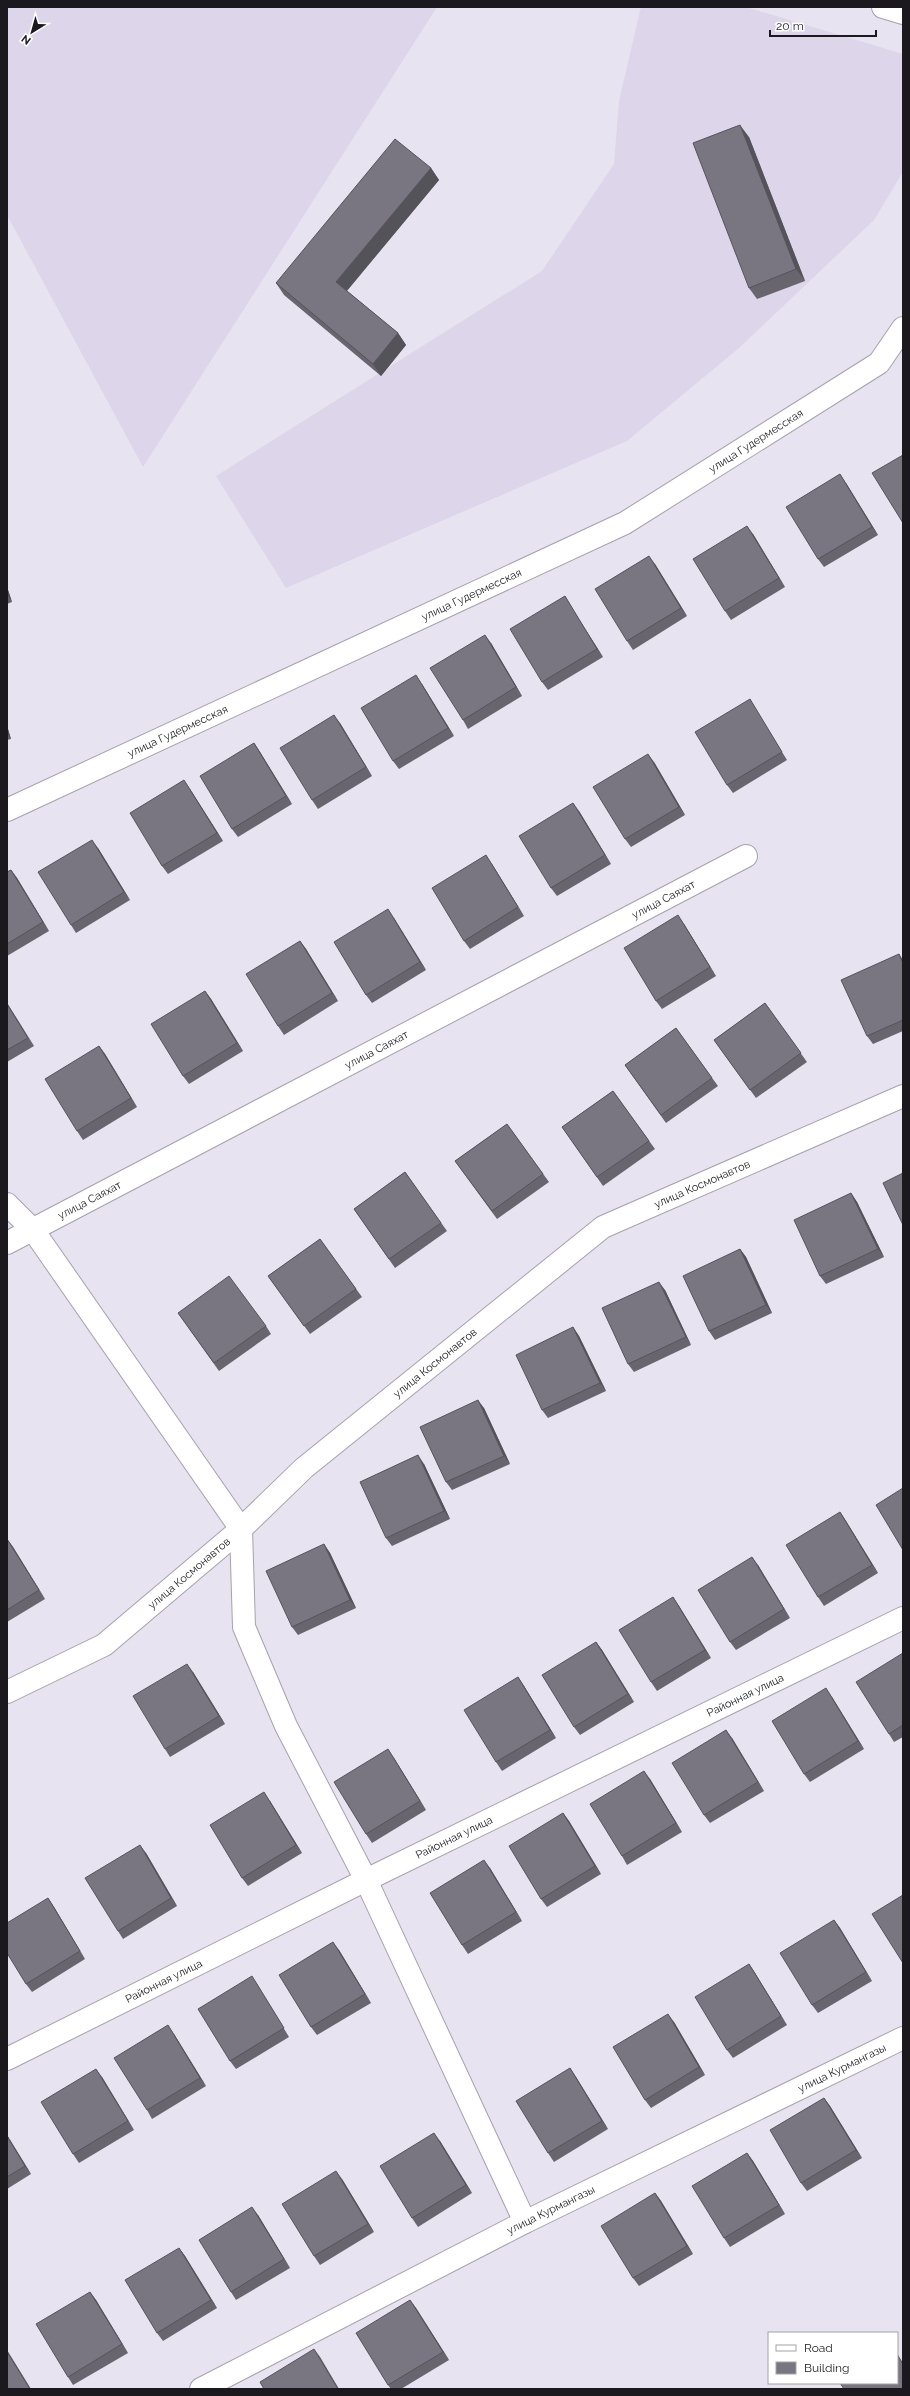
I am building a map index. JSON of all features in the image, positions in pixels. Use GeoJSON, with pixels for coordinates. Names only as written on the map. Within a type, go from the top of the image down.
{"type":"FeatureCollection","features":[{"type":"Feature","properties":{"kind":"street"},"geometry":{"type":"LineString","coordinates":[[883,7],[903,13]]}},
{"type":"Feature","properties":{"kind":"street","name":"улица Гудермесская"},"geometry":{"type":"LineString","coordinates":[[7,810],[625,523],[879,363],[903,328]]}},
{"type":"Feature","properties":{"kind":"street","name":"улица Саяхат"},"geometry":{"type":"LineString","coordinates":[[7,1243],[746,856]]}},
{"type":"Feature","properties":{"kind":"street","name":"улица Космонавтов"},"geometry":{"type":"LineString","coordinates":[[7,1692],[104,1645],[241,1529],[304,1468],[603,1227],[903,1096]]}},
{"type":"Feature","properties":{"kind":"street"},"geometry":{"type":"LineString","coordinates":[[7,1204],[33,1230],[241,1529],[244,1627],[286,1726],[366,1880],[525,2222]]}},
{"type":"Feature","properties":{"kind":"street","name":"Районная улица"},"geometry":{"type":"LineString","coordinates":[[7,2059],[366,1880],[903,1618]]}},
{"type":"Feature","properties":{"kind":"street","name":"улица Курмангазы"},"geometry":{"type":"LineString","coordinates":[[201,2389],[525,2222],[903,2038]]}},
{"type":"Feature","properties":{"kind":"shaded area"},"geometry":{"type":"Polygon","coordinates":[[[7,7],[437,7],[143,467],[7,215],[7,7]]]}},
{"type":"Feature","properties":{"kind":"shaded area"},"geometry":{"type":"Polygon","coordinates":[[[641,7],[746,7],[903,54],[903,172],[874,220],[739,348],[627,441],[286,588],[216,476],[542,271],[614,164],[619,101],[641,7]]]}},
{"type":"Feature","properties":{"kind":"building"},"geometry":{"type":"Polygon","coordinates":[[[740,125],[796,269],[749,288],[693,143],[740,125]]]}},
{"type":"Feature","properties":{"kind":"building"},"geometry":{"type":"Polygon","coordinates":[[[395,139],[431,168],[336,282],[398,333],[373,364],[276,283],[395,139]]]}},
{"type":"Feature","properties":{"kind":"building"},"geometry":{"type":"Polygon","coordinates":[[[903,455],[903,523],[872,473],[903,455]]]}},
{"type":"Feature","properties":{"kind":"building"},"geometry":{"type":"Polygon","coordinates":[[[840,474],[872,527],[818,559],[786,507],[840,474]]]}},
{"type":"Feature","properties":{"kind":"building"},"geometry":{"type":"Polygon","coordinates":[[[747,526],[779,578],[725,611],[693,559],[747,526]]]}},
{"type":"Feature","properties":{"kind":"building"},"geometry":{"type":"Polygon","coordinates":[[[649,556],[681,608],[627,641],[595,589],[649,556]]]}},
{"type":"Feature","properties":{"kind":"building"},"geometry":{"type":"Polygon","coordinates":[[[565,596],[597,649],[542,682],[510,629],[565,596]]]}},
{"type":"Feature","properties":{"kind":"building"},"geometry":{"type":"Polygon","coordinates":[[[485,635],[516,687],[463,720],[430,668],[485,635]]]}},
{"type":"Feature","properties":{"kind":"building"},"geometry":{"type":"Polygon","coordinates":[[[416,675],[448,728],[393,761],[361,708],[416,675]]]}},
{"type":"Feature","properties":{"kind":"building"},"geometry":{"type":"Polygon","coordinates":[[[750,699],[782,752],[727,785],[695,732],[750,699]]]}},
{"type":"Feature","properties":{"kind":"building"},"geometry":{"type":"Polygon","coordinates":[[[334,715],[366,767],[312,800],[280,748],[334,715]]]}},
{"type":"Feature","properties":{"kind":"building"},"geometry":{"type":"Polygon","coordinates":[[[254,743],[286,796],[232,829],[200,776],[254,743]]]}},
{"type":"Feature","properties":{"kind":"building"},"geometry":{"type":"Polygon","coordinates":[[[648,754],[679,807],[625,839],[593,787],[648,754]]]}},
{"type":"Feature","properties":{"kind":"building"},"geometry":{"type":"Polygon","coordinates":[[[184,780],[217,833],[162,866],[130,813],[184,780]]]}},
{"type":"Feature","properties":{"kind":"building"},"geometry":{"type":"Polygon","coordinates":[[[573,803],[605,855],[551,888],[519,836],[573,803]]]}},
{"type":"Feature","properties":{"kind":"building"},"geometry":{"type":"Polygon","coordinates":[[[92,840],[124,892],[71,925],[38,872],[92,840]]]}},
{"type":"Feature","properties":{"kind":"building"},"geometry":{"type":"Polygon","coordinates":[[[486,855],[518,907],[464,941],[432,888],[486,855]]]}},
{"type":"Feature","properties":{"kind":"building"},"geometry":{"type":"Polygon","coordinates":[[[11,870],[43,922],[7,944],[7,872],[11,870]]]}},
{"type":"Feature","properties":{"kind":"building"},"geometry":{"type":"Polygon","coordinates":[[[388,909],[420,962],[366,995],[334,942],[388,909]]]}},
{"type":"Feature","properties":{"kind":"building"},"geometry":{"type":"Polygon","coordinates":[[[678,915],[710,967],[656,1001],[624,948],[678,915]]]}},
{"type":"Feature","properties":{"kind":"building"},"geometry":{"type":"Polygon","coordinates":[[[300,941],[332,993],[278,1026],[246,974],[300,941]]]}},
{"type":"Feature","properties":{"kind":"building"},"geometry":{"type":"Polygon","coordinates":[[[899,954],[903,963],[903,1020],[867,1036],[841,980],[899,954]]]}},
{"type":"Feature","properties":{"kind":"building"},"geometry":{"type":"Polygon","coordinates":[[[205,991],[237,1043],[183,1076],[151,1024],[205,991]]]}},
{"type":"Feature","properties":{"kind":"building"},"geometry":{"type":"Polygon","coordinates":[[[765,1003],[801,1053],[750,1090],[714,1040],[765,1003]]]}},
{"type":"Feature","properties":{"kind":"building"},"geometry":{"type":"Polygon","coordinates":[[[7,1004],[28,1038],[7,1050],[7,1004]]]}},
{"type":"Feature","properties":{"kind":"building"},"geometry":{"type":"Polygon","coordinates":[[[676,1028],[712,1078],[661,1115],[625,1065],[676,1028]]]}},
{"type":"Feature","properties":{"kind":"building"},"geometry":{"type":"Polygon","coordinates":[[[99,1046],[131,1098],[77,1131],[45,1079],[99,1046]]]}},
{"type":"Feature","properties":{"kind":"building"},"geometry":{"type":"Polygon","coordinates":[[[613,1091],[649,1141],[597,1177],[562,1127],[613,1091]]]}},
{"type":"Feature","properties":{"kind":"building"},"geometry":{"type":"Polygon","coordinates":[[[507,1124],[543,1174],[492,1211],[455,1161],[507,1124]]]}},
{"type":"Feature","properties":{"kind":"building"},"geometry":{"type":"Polygon","coordinates":[[[405,1172],[441,1223],[389,1259],[354,1209],[405,1172]]]}},
{"type":"Feature","properties":{"kind":"building"},"geometry":{"type":"Polygon","coordinates":[[[903,1173],[903,1225],[883,1183],[903,1173]]]}},
{"type":"Feature","properties":{"kind":"building"},"geometry":{"type":"Polygon","coordinates":[[[851,1193],[878,1249],[820,1276],[794,1220],[851,1193]]]}},
{"type":"Feature","properties":{"kind":"building"},"geometry":{"type":"Polygon","coordinates":[[[320,1239],[356,1289],[304,1326],[268,1276],[320,1239]]]}},
{"type":"Feature","properties":{"kind":"building"},"geometry":{"type":"Polygon","coordinates":[[[740,1249],[766,1305],[709,1331],[683,1276],[740,1249]]]}},
{"type":"Feature","properties":{"kind":"building"},"geometry":{"type":"Polygon","coordinates":[[[229,1276],[266,1326],[214,1363],[178,1313],[229,1276]]]}},
{"type":"Feature","properties":{"kind":"building"},"geometry":{"type":"Polygon","coordinates":[[[659,1282],[686,1337],[628,1364],[602,1308],[659,1282]]]}},
{"type":"Feature","properties":{"kind":"building"},"geometry":{"type":"Polygon","coordinates":[[[573,1327],[600,1383],[542,1410],[516,1355],[573,1327]]]}},
{"type":"Feature","properties":{"kind":"building"},"geometry":{"type":"Polygon","coordinates":[[[478,1400],[504,1456],[446,1482],[420,1427],[478,1400]]]}},
{"type":"Feature","properties":{"kind":"building"},"geometry":{"type":"Polygon","coordinates":[[[418,1455],[444,1511],[386,1538],[360,1482],[418,1455]]]}},
{"type":"Feature","properties":{"kind":"building"},"geometry":{"type":"Polygon","coordinates":[[[903,1488],[903,1550],[876,1505],[903,1488]]]}},
{"type":"Feature","properties":{"kind":"building"},"geometry":{"type":"Polygon","coordinates":[[[840,1512],[872,1565],[818,1597],[786,1545],[840,1512]]]}},
{"type":"Feature","properties":{"kind":"building"},"geometry":{"type":"Polygon","coordinates":[[[7,1539],[39,1590],[7,1610],[7,1539]]]}},
{"type":"Feature","properties":{"kind":"building"},"geometry":{"type":"Polygon","coordinates":[[[324,1544],[350,1600],[292,1627],[266,1571],[324,1544]]]}},
{"type":"Feature","properties":{"kind":"building"},"geometry":{"type":"Polygon","coordinates":[[[752,1557],[784,1609],[730,1642],[698,1590],[752,1557]]]}},
{"type":"Feature","properties":{"kind":"building"},"geometry":{"type":"Polygon","coordinates":[[[673,1597],[705,1650],[651,1682],[619,1630],[673,1597]]]}},
{"type":"Feature","properties":{"kind":"building"},"geometry":{"type":"Polygon","coordinates":[[[596,1642],[628,1694],[574,1727],[542,1675],[596,1642]]]}},
{"type":"Feature","properties":{"kind":"building"},"geometry":{"type":"Polygon","coordinates":[[[903,1653],[903,1725],[889,1734],[856,1682],[903,1653]]]}},
{"type":"Feature","properties":{"kind":"building"},"geometry":{"type":"Polygon","coordinates":[[[187,1664],[219,1716],[165,1749],[133,1696],[187,1664]]]}},
{"type":"Feature","properties":{"kind":"building"},"geometry":{"type":"Polygon","coordinates":[[[518,1677],[550,1730],[496,1762],[464,1710],[518,1677]]]}},
{"type":"Feature","properties":{"kind":"building"},"geometry":{"type":"Polygon","coordinates":[[[826,1688],[858,1741],[804,1774],[772,1721],[826,1688]]]}},
{"type":"Feature","properties":{"kind":"building"},"geometry":{"type":"Polygon","coordinates":[[[726,1730],[758,1782],[704,1815],[672,1763],[726,1730]]]}},
{"type":"Feature","properties":{"kind":"building"},"geometry":{"type":"Polygon","coordinates":[[[388,1749],[420,1801],[366,1834],[334,1782],[388,1749]]]}},
{"type":"Feature","properties":{"kind":"building"},"geometry":{"type":"Polygon","coordinates":[[[644,1771],[676,1823],[622,1856],[590,1804],[644,1771]]]}},
{"type":"Feature","properties":{"kind":"building"},"geometry":{"type":"Polygon","coordinates":[[[264,1792],[296,1845],[242,1878],[210,1825],[264,1792]]]}},
{"type":"Feature","properties":{"kind":"building"},"geometry":{"type":"Polygon","coordinates":[[[563,1813],[595,1866],[541,1899],[509,1846],[563,1813]]]}},
{"type":"Feature","properties":{"kind":"building"},"geometry":{"type":"Polygon","coordinates":[[[140,1845],[171,1898],[118,1931],[85,1878],[140,1845]]]}},
{"type":"Feature","properties":{"kind":"building"},"geometry":{"type":"Polygon","coordinates":[[[484,1860],[516,1912],[462,1945],[430,1893],[484,1860]]]}},
{"type":"Feature","properties":{"kind":"building"},"geometry":{"type":"Polygon","coordinates":[[[903,1895],[903,1963],[872,1914],[903,1895]]]}},
{"type":"Feature","properties":{"kind":"building"},"geometry":{"type":"Polygon","coordinates":[[[48,1898],[80,1951],[26,1984],[7,1953],[7,1923],[48,1898]]]}},
{"type":"Feature","properties":{"kind":"building"},"geometry":{"type":"Polygon","coordinates":[[[834,1920],[866,1972],[812,2005],[780,1953],[834,1920]]]}},
{"type":"Feature","properties":{"kind":"building"},"geometry":{"type":"Polygon","coordinates":[[[333,1942],[365,1994],[311,2027],[279,1975],[333,1942]]]}},
{"type":"Feature","properties":{"kind":"building"},"geometry":{"type":"Polygon","coordinates":[[[749,1964],[781,2016],[727,2050],[695,1997],[749,1964]]]}},
{"type":"Feature","properties":{"kind":"building"},"geometry":{"type":"Polygon","coordinates":[[[252,1976],[284,2028],[230,2061],[198,2009],[252,1976]]]}},
{"type":"Feature","properties":{"kind":"building"},"geometry":{"type":"Polygon","coordinates":[[[668,2014],[699,2067],[645,2100],[613,2047],[668,2014]]]}},
{"type":"Feature","properties":{"kind":"building"},"geometry":{"type":"Polygon","coordinates":[[[168,2025],[200,2078],[147,2110],[114,2058],[168,2025]]]}},
{"type":"Feature","properties":{"kind":"building"},"geometry":{"type":"Polygon","coordinates":[[[570,2068],[602,2121],[548,2153],[516,2101],[570,2068]]]}},
{"type":"Feature","properties":{"kind":"building"},"geometry":{"type":"Polygon","coordinates":[[[96,2069],[128,2121],[73,2154],[41,2102],[96,2069]]]}},
{"type":"Feature","properties":{"kind":"building"},"geometry":{"type":"Polygon","coordinates":[[[824,2098],[856,2150],[801,2183],[770,2130],[824,2098]]]}},
{"type":"Feature","properties":{"kind":"building"},"geometry":{"type":"Polygon","coordinates":[[[434,2133],[466,2185],[412,2218],[380,2166],[434,2133]]]}},
{"type":"Feature","properties":{"kind":"building"},"geometry":{"type":"Polygon","coordinates":[[[7,2136],[25,2166],[7,2177],[7,2136]]]}},
{"type":"Feature","properties":{"kind":"building"},"geometry":{"type":"Polygon","coordinates":[[[747,2153],[779,2205],[724,2238],[692,2186],[747,2153]]]}},
{"type":"Feature","properties":{"kind":"building"},"geometry":{"type":"Polygon","coordinates":[[[336,2171],[368,2224],[314,2256],[282,2204],[336,2171]]]}},
{"type":"Feature","properties":{"kind":"building"},"geometry":{"type":"Polygon","coordinates":[[[655,2193],[687,2246],[633,2278],[601,2226],[655,2193]]]}},
{"type":"Feature","properties":{"kind":"building"},"geometry":{"type":"Polygon","coordinates":[[[252,2207],[284,2259],[231,2292],[199,2240],[252,2207]]]}},
{"type":"Feature","properties":{"kind":"building"},"geometry":{"type":"Polygon","coordinates":[[[179,2248],[211,2300],[157,2333],[125,2280],[179,2248]]]}},
{"type":"Feature","properties":{"kind":"building"},"geometry":{"type":"Polygon","coordinates":[[[90,2292],[122,2344],[68,2377],[36,2324],[90,2292]]]}},
{"type":"Feature","properties":{"kind":"building"},"geometry":{"type":"Polygon","coordinates":[[[410,2300],[443,2352],[388,2385],[356,2333],[410,2300]]]}},
{"type":"Feature","properties":{"kind":"building"},"geometry":{"type":"Polygon","coordinates":[[[314,2349],[338,2389],[264,2389],[260,2382],[314,2349]]]}},
{"type":"Feature","properties":{"kind":"building"},"geometry":{"type":"Polygon","coordinates":[[[7,2352],[30,2389],[7,2389],[7,2352]]]}},
{"type":"Feature","properties":{"kind":"building"},"geometry":{"type":"Polygon","coordinates":[[[898,2356],[903,2364],[903,2389],[844,2389],[841,2384],[898,2384],[898,2356]]]}}]}
